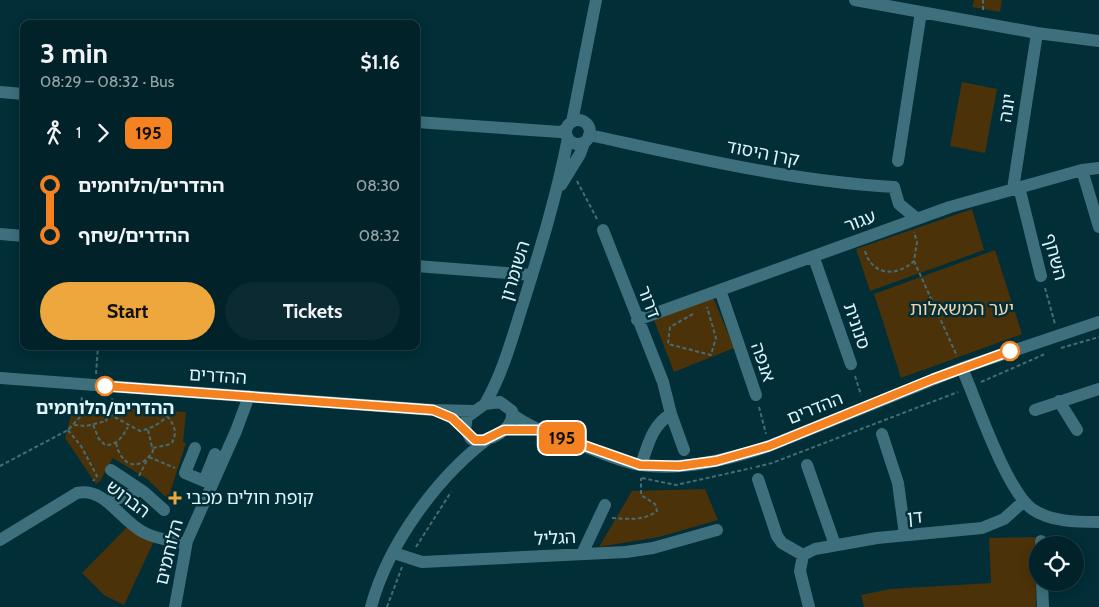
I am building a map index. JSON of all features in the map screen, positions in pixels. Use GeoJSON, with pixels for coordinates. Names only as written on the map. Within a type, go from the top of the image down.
{"type":"FeatureCollection","features":[{"type":"Feature","properties":{"kind":"street","name":"השומרון"},"geometry":{"type":"LineString","coordinates":[[500,402],[505,361],[532,275],[572,128],[596,0]]}},
{"type":"Feature","properties":{"kind":"street"},"geometry":{"type":"LineString","coordinates":[[855,0],[1037,33],[1099,41]]}},
{"type":"Feature","properties":{"kind":"street"},"geometry":{"type":"LineString","coordinates":[[898,161],[921,12]]}},
{"type":"Feature","properties":{"kind":"street","name":"יונה"},"geometry":{"type":"LineString","coordinates":[[1016,188],[1037,33]]}},
{"type":"Feature","properties":{"kind":"street"},"geometry":{"type":"LineString","coordinates":[[0,92],[20,94]]}},
{"type":"Feature","properties":{"kind":"street"},"geometry":{"type":"LineString","coordinates":[[420,122],[560,132],[572,128],[575,144],[586,139]]}},
{"type":"Feature","properties":{"kind":"street","name":"השומרון"},"geometry":{"type":"LineString","coordinates":[[556,191],[571,170],[586,139],[589,128],[572,128]]}},
{"type":"Feature","properties":{"kind":"street","name":"קרן היסוד"},"geometry":{"type":"LineString","coordinates":[[586,139],[750,170],[836,183],[894,187],[899,204],[914,219]]}},
{"type":"Feature","properties":{"kind":"street","name":"עגור"},"geometry":{"type":"LineString","coordinates":[[637,320],[814,258],[914,219],[1016,188],[1082,170],[1099,168]]}},
{"type":"Feature","properties":{"kind":"street"},"geometry":{"type":"LineString","coordinates":[[1082,170],[1099,227]]}},
{"type":"Feature","properties":{"kind":"street","name":"השחף"},"geometry":{"type":"LineString","coordinates":[[1016,188],[1041,276]]}},
{"type":"Feature","properties":{"kind":"street","name":"דרור"},"geometry":{"type":"LineString","coordinates":[[603,230],[663,382],[671,414],[684,450]]}},
{"type":"Feature","properties":{"kind":"street"},"geometry":{"type":"LineString","coordinates":[[0,234],[20,236]]}},
{"type":"Feature","properties":{"kind":"street","name":"סנונית"},"geometry":{"type":"LineString","coordinates":[[814,258],[851,364]]}},
{"type":"Feature","properties":{"kind":"street"},"geometry":{"type":"LineString","coordinates":[[420,266],[532,275]]}},
{"type":"Feature","properties":{"kind":"street","name":"אנפה"},"geometry":{"type":"LineString","coordinates":[[720,290],[756,395]]}},
{"type":"Feature","properties":{"kind":"street","name":"ההדרים"},"geometry":{"type":"LineString","coordinates":[[512,414],[540,430],[641,465],[689,465],[743,455],[769,446],[962,368],[1058,334],[1099,322]]}},
{"type":"Feature","properties":{"kind":"street","name":"השומרון"},"geometry":{"type":"LineString","coordinates":[[480,408],[505,361]]}},
{"type":"Feature","properties":{"kind":"street"},"geometry":{"type":"LineString","coordinates":[[962,368],[1008,476],[1024,501],[1032,509],[1054,519],[1072,522],[1099,522]]}},
{"type":"Feature","properties":{"kind":"street","name":"ההדרים"},"geometry":{"type":"LineString","coordinates":[[0,378],[433,410],[480,408]]}},
{"type":"Feature","properties":{"kind":"street"},"geometry":{"type":"LineString","coordinates":[[1035,410],[1099,389]]}},
{"type":"Feature","properties":{"kind":"street","name":"הלוחמים"},"geometry":{"type":"LineString","coordinates":[[174,607],[186,544],[240,423],[248,396]]}},
{"type":"Feature","properties":{"kind":"street"},"geometry":{"type":"LineString","coordinates":[[1059,401],[1077,430]]}},
{"type":"Feature","properties":{"kind":"street"},"geometry":{"type":"LineString","coordinates":[[371,607],[380,579],[411,520],[449,485],[476,448],[504,430],[512,420],[512,411],[500,402],[480,408],[467,417],[466,431],[449,485]]}},
{"type":"Feature","properties":{"kind":"street","name":"ההדרים"},"geometry":{"type":"LineString","coordinates":[[433,410],[452,418],[466,431]]}},
{"type":"Feature","properties":{"kind":"street"},"geometry":{"type":"LineString","coordinates":[[641,465],[652,434],[661,420],[671,414]]}},
{"type":"Feature","properties":{"kind":"street","name":"ההדרים"},"geometry":{"type":"LineString","coordinates":[[504,430],[540,430]]}},
{"type":"Feature","properties":{"kind":"street"},"geometry":{"type":"LineString","coordinates":[[466,431],[475,440],[489,438]]}},
{"type":"Feature","properties":{"kind":"street"},"geometry":{"type":"LineString","coordinates":[[882,434],[898,483],[905,535]]}},
{"type":"Feature","properties":{"kind":"street"},"geometry":{"type":"LineString","coordinates":[[195,448],[185,473],[204,481]]}},
{"type":"Feature","properties":{"kind":"street"},"geometry":{"type":"LineString","coordinates":[[204,481],[215,454]]}},
{"type":"Feature","properties":{"kind":"street"},"geometry":{"type":"LineString","coordinates":[[807,465],[834,545]]}},
{"type":"Feature","properties":{"kind":"street"},"geometry":{"type":"LineString","coordinates":[[111,470],[137,487],[164,510]]}},
{"type":"Feature","properties":{"kind":"street"},"geometry":{"type":"LineString","coordinates":[[204,481],[216,474]]}},
{"type":"Feature","properties":{"kind":"street"},"geometry":{"type":"LineString","coordinates":[[758,478],[777,536],[782,543],[803,556],[800,571],[809,607]]}},
{"type":"Feature","properties":{"kind":"street"},"geometry":{"type":"LineString","coordinates":[[108,502],[137,487]]}},
{"type":"Feature","properties":{"kind":"street","name":"הברוש"},"geometry":{"type":"LineString","coordinates":[[0,540],[77,493],[83,492],[97,495],[108,502],[132,525],[146,534],[186,544]]}},
{"type":"Feature","properties":{"kind":"street","name":"דן"},"geometry":{"type":"LineString","coordinates":[[803,556],[815,549],[834,545],[988,526],[1004,519],[1024,501]]}},
{"type":"Feature","properties":{"kind":"street"},"geometry":{"type":"LineString","coordinates":[[582,554],[605,505]]}},
{"type":"Feature","properties":{"kind":"street","name":"הגליל"},"geometry":{"type":"LineString","coordinates":[[394,553],[408,558],[435,562],[582,554],[653,548],[717,530]]}},
{"type":"Feature","properties":{"kind":"street"},"geometry":{"type":"LineString","coordinates":[[1042,591],[1043,607]]}},
{"type":"Feature","properties":{"kind":"path"},"geometry":{"type":"LineString","coordinates":[[571,170],[603,230]]}},
{"type":"Feature","properties":{"kind":"path"},"geometry":{"type":"LineString","coordinates":[[914,219],[917,242],[914,261],[962,368]]}},
{"type":"Feature","properties":{"kind":"path"},"geometry":{"type":"LineString","coordinates":[[862,239],[867,259],[879,270],[889,273],[900,271],[914,261]]}},
{"type":"Feature","properties":{"kind":"path","name":"השחף"},"geometry":{"type":"LineString","coordinates":[[1041,276],[1058,334]]}},
{"type":"Feature","properties":{"kind":"path"},"geometry":{"type":"LineString","coordinates":[[707,305],[716,338],[711,355],[668,344],[670,327],[707,305]]}},
{"type":"Feature","properties":{"kind":"path"},"geometry":{"type":"LineString","coordinates":[[0,466],[74,425],[80,417],[97,350]]}},
{"type":"Feature","properties":{"kind":"path","name":"סנונית"},"geometry":{"type":"LineString","coordinates":[[851,364],[864,407]]}},
{"type":"Feature","properties":{"kind":"path"},"geometry":{"type":"LineString","coordinates":[[74,425],[93,425],[106,421],[115,386]]}},
{"type":"Feature","properties":{"kind":"path"},"geometry":{"type":"LineString","coordinates":[[109,414],[140,431],[148,429],[167,416],[172,410],[176,390]]}},
{"type":"Feature","properties":{"kind":"path","name":"אנפה"},"geometry":{"type":"LineString","coordinates":[[756,395],[769,446]]}},
{"type":"Feature","properties":{"kind":"path"},"geometry":{"type":"LineString","coordinates":[[153,448],[171,444],[175,438],[174,425],[167,416]]}},
{"type":"Feature","properties":{"kind":"path"},"geometry":{"type":"LineString","coordinates":[[93,425],[99,439],[105,444],[116,443],[129,426]]}},
{"type":"Feature","properties":{"kind":"path"},"geometry":{"type":"LineString","coordinates":[[116,443],[118,452],[128,463],[136,465],[150,457],[153,448],[148,429]]}},
{"type":"Feature","properties":{"kind":"path"},"geometry":{"type":"LineString","coordinates":[[68,430],[81,446],[97,476],[83,492]]}},
{"type":"Feature","properties":{"kind":"path"},"geometry":{"type":"LineString","coordinates":[[150,457],[185,473]]}},
{"type":"Feature","properties":{"kind":"path"},"geometry":{"type":"LineString","coordinates":[[137,487],[147,460]]}},
{"type":"Feature","properties":{"kind":"path"},"geometry":{"type":"LineString","coordinates":[[600,518],[640,518],[650,516],[657,511],[655,504],[641,495],[641,478]]}},
{"type":"Feature","properties":{"kind":"path"},"geometry":{"type":"LineString","coordinates":[[387,607],[401,569],[449,485]]}},
{"type":"Feature","properties":{"kind":"green space"},"geometry":{"type":"Polygon","coordinates":[[[974,0],[1002,0],[1000,12],[972,7],[974,0]]]}},
{"type":"Feature","properties":{"kind":"green space"},"geometry":{"type":"Polygon","coordinates":[[[962,82],[997,89],[985,153],[950,146],[962,82]]]}},
{"type":"Feature","properties":{"kind":"green space"},"geometry":{"type":"Polygon","coordinates":[[[972,209],[984,250],[870,291],[856,249],[972,209]]]}},
{"type":"Feature","properties":{"kind":"green space","name":"יער המשאלות"},"geometry":{"type":"Polygon","coordinates":[[[995,250],[1022,334],[901,378],[874,294],[995,250]]]}},
{"type":"Feature","properties":{"kind":"green space"},"geometry":{"type":"Polygon","coordinates":[[[713,297],[734,348],[674,372],[654,320],[713,297]]]}},
{"type":"Feature","properties":{"kind":"green space"},"geometry":{"type":"Polygon","coordinates":[[[74,405],[186,412],[183,442],[186,443],[168,499],[147,479],[113,458],[100,481],[96,484],[65,438],[74,405]]]}},
{"type":"Feature","properties":{"kind":"green space"},"geometry":{"type":"Polygon","coordinates":[[[705,489],[718,520],[659,537],[599,547],[632,491],[705,489]]]}},
{"type":"Feature","properties":{"kind":"green space"},"geometry":{"type":"Polygon","coordinates":[[[131,523],[155,539],[124,605],[104,595],[82,573],[131,523]]]}},
{"type":"Feature","properties":{"kind":"green space"},"geometry":{"type":"Polygon","coordinates":[[[1029,537],[1029,591],[1036,591],[1036,607],[864,607],[861,595],[890,589],[991,583],[989,538],[1029,537]]]}},
{"type":"Feature","properties":{"kind":"bus line","name":"195"},"geometry":{"type":"LineString","coordinates":[[105,386],[433,410],[443,413],[458,422],[465,429],[466,434],[475,440],[484,440],[504,430],[540,430],[640,465],[679,466],[716,461],[743,455],[769,446],[933,379],[1010,351]]}},
{"type":"Feature","properties":{"kind":"place","name":"ההדרים/הלוחמים"},"geometry":{"type":"Point","coordinates":[105,386]}},
{"type":"Feature","properties":{"kind":"place","name":"קופת חולים מכבי"},"geometry":{"type":"Point","coordinates":[175,498]}}]}
